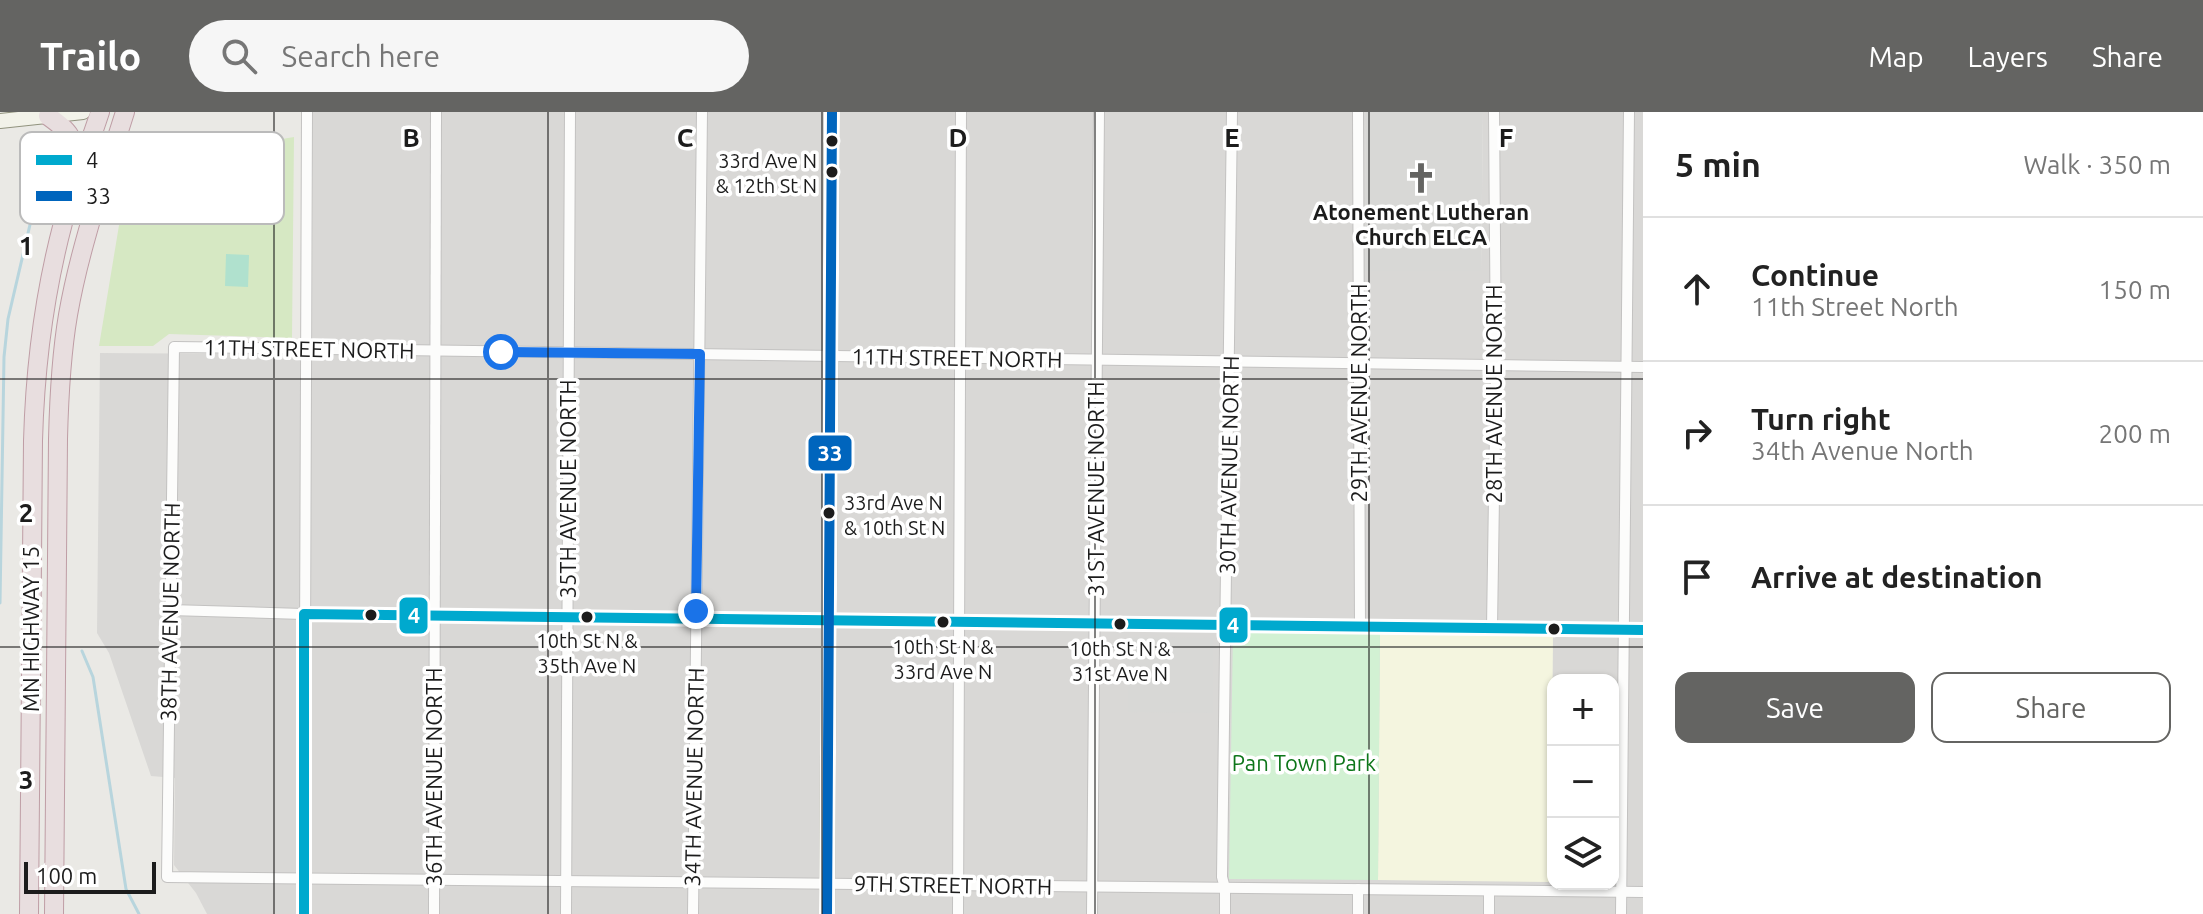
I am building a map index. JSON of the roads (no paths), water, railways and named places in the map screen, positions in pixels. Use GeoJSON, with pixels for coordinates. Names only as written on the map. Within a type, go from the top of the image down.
{"type":"FeatureCollection","features":[{"type":"Feature","properties":{"kind":"highway","name":"MN HIGHWAY 15"},"geometry":{"type":"LineString","coordinates":[[93,132],[100,112]]}},
{"type":"Feature","properties":{"kind":"highway","name":"MN HIGHWAY 15"},"geometry":{"type":"LineString","coordinates":[[119,132],[125,112]]}},
{"type":"Feature","properties":{"kind":"highway"},"geometry":{"type":"LineString","coordinates":[[48,116],[69,132]]}},
{"type":"Feature","properties":{"kind":"highway","name":"MN HIGHWAY 15"},"geometry":{"type":"LineString","coordinates":[[29,914],[34,396],[44,308],[63,224]]}},
{"type":"Feature","properties":{"kind":"highway","name":"MN HIGHWAY 15"},"geometry":{"type":"LineString","coordinates":[[54,914],[61,374],[69,314],[91,224]]}},
{"type":"Feature","properties":{"kind":"street"},"geometry":{"type":"LineString","coordinates":[[0,121],[83,112]]}},
{"type":"Feature","properties":{"kind":"street"},"geometry":{"type":"LineString","coordinates":[[304,914],[307,112]]}},
{"type":"Feature","properties":{"kind":"street","name":"36TH AVENUE NORTH"},"geometry":{"type":"LineString","coordinates":[[434,914],[436,112]]}},
{"type":"Feature","properties":{"kind":"street","name":"35TH AVENUE NORTH"},"geometry":{"type":"LineString","coordinates":[[566,914],[570,112]]}},
{"type":"Feature","properties":{"kind":"street","name":"34TH AVENUE NORTH"},"geometry":{"type":"LineString","coordinates":[[693,914],[702,112]]}},
{"type":"Feature","properties":{"kind":"street"},"geometry":{"type":"LineString","coordinates":[[827,914],[832,112]]}},
{"type":"Feature","properties":{"kind":"street"},"geometry":{"type":"LineString","coordinates":[[958,914],[961,112]]}},
{"type":"Feature","properties":{"kind":"street","name":"31ST AVENUE NORTH"},"geometry":{"type":"LineString","coordinates":[[1092,914],[1099,112]]}},
{"type":"Feature","properties":{"kind":"street","name":"30TH AVENUE NORTH"},"geometry":{"type":"LineString","coordinates":[[1225,914],[1222,877],[1228,625],[1232,112]]}},
{"type":"Feature","properties":{"kind":"street","name":"29TH AVENUE NORTH"},"geometry":{"type":"LineString","coordinates":[[1358,112],[1360,627]]}},
{"type":"Feature","properties":{"kind":"street","name":"28TH AVENUE NORTH"},"geometry":{"type":"LineString","coordinates":[[1492,627],[1496,365],[1494,112]]}},
{"type":"Feature","properties":{"kind":"street"},"geometry":{"type":"LineString","coordinates":[[1621,914],[1629,112]]}},
{"type":"Feature","properties":{"kind":"street","name":"11TH STREET NORTH"},"geometry":{"type":"LineString","coordinates":[[174,347],[1643,367]]}},
{"type":"Feature","properties":{"kind":"street","name":"38TH AVENUE NORTH"},"geometry":{"type":"LineString","coordinates":[[167,877],[174,347]]}},
{"type":"Feature","properties":{"kind":"street"},"geometry":{"type":"LineString","coordinates":[[170,610],[435,617],[1643,630]]}},
{"type":"Feature","properties":{"kind":"street","name":"9TH STREET NORTH"},"geometry":{"type":"LineString","coordinates":[[167,877],[1643,892]]}},
{"type":"Feature","properties":{"kind":"street"},"geometry":{"type":"LineString","coordinates":[[1358,889],[1358,914]]}},
{"type":"Feature","properties":{"kind":"street"},"geometry":{"type":"LineString","coordinates":[[1489,891],[1489,914]]}},
{"type":"Feature","properties":{"kind":"waterway"},"geometry":{"type":"LineString","coordinates":[[0,603],[4,357],[8,319],[30,224]]}},
{"type":"Feature","properties":{"kind":"waterway"},"geometry":{"type":"LineString","coordinates":[[82,651],[93,677],[126,889],[139,914]]}},
{"type":"Feature","properties":{"kind":"place","name":"33rd Ave N & 12th St N"},"geometry":{"type":"Point","coordinates":[832,172]}},
{"type":"Feature","properties":{"kind":"place","name":"Atonement Lutheran Church ELCA"},"geometry":{"type":"Point","coordinates":[1421,178]}},
{"type":"Feature","properties":{"kind":"place","name":"33rd Ave N & 10th St N"},"geometry":{"type":"Point","coordinates":[829,513]}},
{"type":"Feature","properties":{"kind":"place","name":"10th St N & 35th Ave N"},"geometry":{"type":"Point","coordinates":[587,617]}},
{"type":"Feature","properties":{"kind":"place","name":"10th St N & 33rd Ave N"},"geometry":{"type":"Point","coordinates":[943,622]}},
{"type":"Feature","properties":{"kind":"place","name":"10th St N & 31st Ave N"},"geometry":{"type":"Point","coordinates":[1120,624]}},
{"type":"Feature","properties":{"kind":"park label","name":"Pan Town Park"},"geometry":{"type":"Point","coordinates":[1304,763]}}]}
